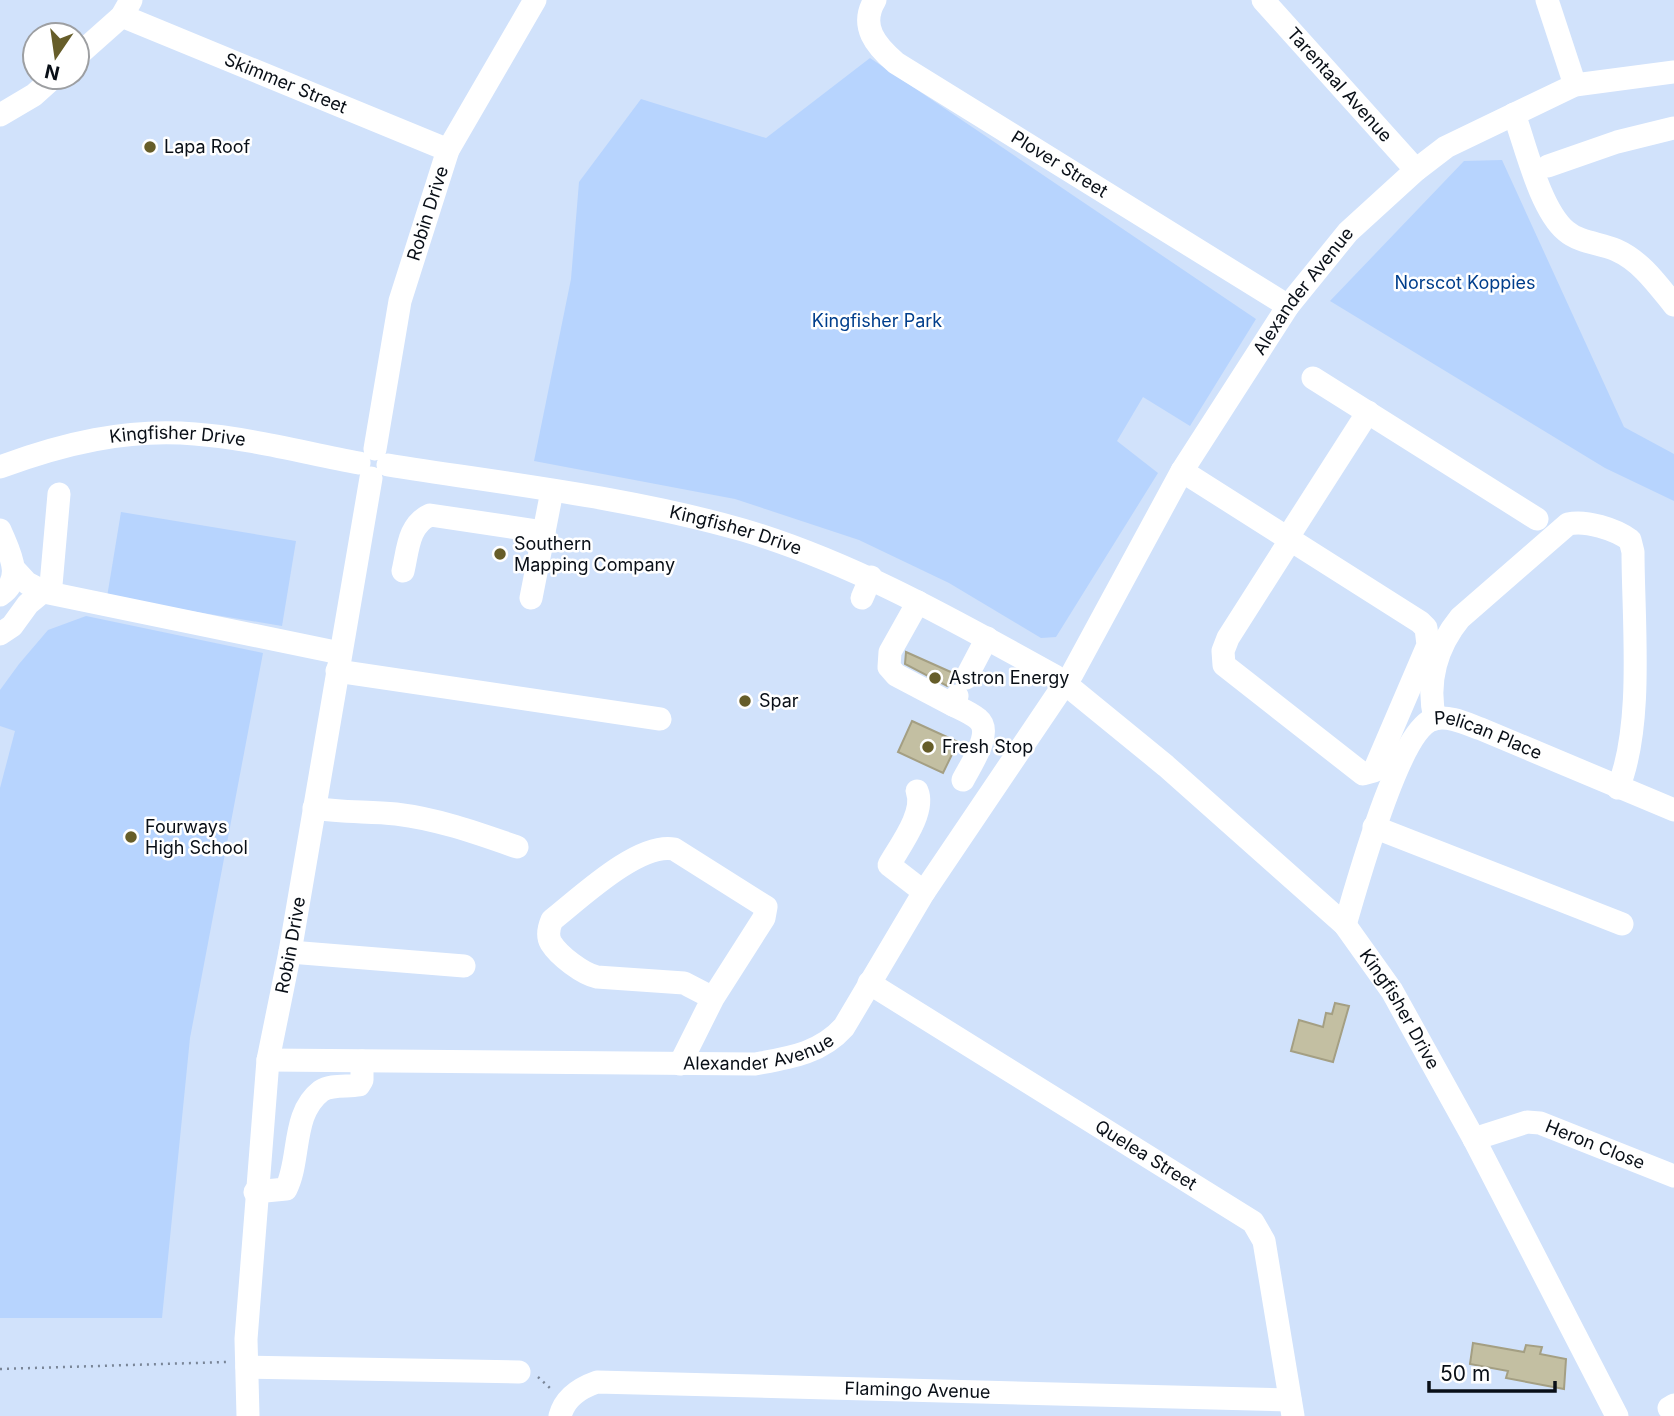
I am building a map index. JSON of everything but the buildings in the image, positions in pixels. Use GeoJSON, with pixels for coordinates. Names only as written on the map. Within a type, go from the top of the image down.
{"type":"FeatureCollection","features":[{"type":"Feature","properties":{"kind":"street","name":"Robin Drive"},"geometry":{"type":"LineString","coordinates":[[248,1416],[247,1364],[256,1192],[268,1060],[290,952],[400,301],[448,150],[535,0]]}},
{"type":"Feature","properties":{"kind":"street","name":"Plover Street"},"geometry":{"type":"LineString","coordinates":[[875,0],[868,22],[869,31],[879,49],[896,63],[1288,306]]}},
{"type":"Feature","properties":{"kind":"street","name":"Tarentaal Avenue"},"geometry":{"type":"LineString","coordinates":[[1263,0],[1416,170]]}},
{"type":"Feature","properties":{"kind":"street"},"geometry":{"type":"LineString","coordinates":[[1547,0],[1575,85]]}},
{"type":"Feature","properties":{"kind":"street","name":"Skimmer Street"},"geometry":{"type":"LineString","coordinates":[[126,8],[448,150]]}},
{"type":"Feature","properties":{"kind":"street"},"geometry":{"type":"LineString","coordinates":[[91,42],[126,8]]}},
{"type":"Feature","properties":{"kind":"street","name":"Alexander Avenue"},"geometry":{"type":"LineString","coordinates":[[268,1060],[755,1064],[813,1050],[834,1038],[844,1027],[924,892],[1065,683],[1182,471],[1288,306],[1348,232],[1416,170],[1446,147],[1575,85],[1674,72]]}},
{"type":"Feature","properties":{"kind":"street"},"geometry":{"type":"LineString","coordinates":[[0,115],[38,91]]}},
{"type":"Feature","properties":{"kind":"street"},"geometry":{"type":"LineString","coordinates":[[1514,114],[1548,207],[1561,226],[1574,236],[1613,249],[1630,258],[1642,267],[1674,305]]}},
{"type":"Feature","properties":{"kind":"street"},"geometry":{"type":"LineString","coordinates":[[1548,166],[1616,142],[1674,128]]}},
{"type":"Feature","properties":{"kind":"street"},"geometry":{"type":"LineString","coordinates":[[1314,378],[1537,519]]}},
{"type":"Feature","properties":{"kind":"street"},"geometry":{"type":"LineString","coordinates":[[1182,471],[1290,538],[1420,621],[1426,628],[1428,645],[1374,771],[1369,774],[1363,774],[1224,665],[1223,651],[1228,638],[1290,538],[1368,412]]}},
{"type":"Feature","properties":{"kind":"street","name":"Kingfisher Drive"},"geometry":{"type":"LineString","coordinates":[[0,467],[53,447],[153,433],[196,434],[642,505],[744,531],[866,588],[918,602],[1065,683],[1166,766],[1345,925],[1392,991],[1474,1139],[1617,1416]]}},
{"type":"Feature","properties":{"kind":"street"},"geometry":{"type":"LineString","coordinates":[[531,598],[552,491]]}},
{"type":"Feature","properties":{"kind":"street"},"geometry":{"type":"LineString","coordinates":[[0,634],[12,626],[28,604],[51,585],[54,576],[59,494]]}},
{"type":"Feature","properties":{"kind":"street"},"geometry":{"type":"LineString","coordinates":[[403,571],[411,533],[417,524],[430,515],[544,532]]}},
{"type":"Feature","properties":{"kind":"street"},"geometry":{"type":"LineString","coordinates":[[1435,719],[1431,676],[1450,630],[1460,618],[1568,524],[1578,522],[1622,534],[1630,540],[1633,552],[1633,709],[1625,771],[1618,788]]}},
{"type":"Feature","properties":{"kind":"street"},"geometry":{"type":"LineString","coordinates":[[0,530],[15,570],[27,583],[44,592],[338,662],[660,719]]}},
{"type":"Feature","properties":{"kind":"street"},"geometry":{"type":"LineString","coordinates":[[0,595],[12,585],[15,570]]}},
{"type":"Feature","properties":{"kind":"street"},"geometry":{"type":"LineString","coordinates":[[918,602],[890,652],[889,667],[896,675],[959,693],[980,720],[984,727],[983,738],[963,780]]}},
{"type":"Feature","properties":{"kind":"street"},"geometry":{"type":"LineString","coordinates":[[959,693],[987,638]]}},
{"type":"Feature","properties":{"kind":"street","name":"Pelican Place"},"geometry":{"type":"LineString","coordinates":[[1345,925],[1374,827],[1411,743],[1426,723],[1435,719],[1452,719],[1481,729],[1674,810]]}},
{"type":"Feature","properties":{"kind":"street"},"geometry":{"type":"LineString","coordinates":[[917,791],[920,800],[917,811],[889,865],[924,892]]}},
{"type":"Feature","properties":{"kind":"street"},"geometry":{"type":"LineString","coordinates":[[314,808],[344,813],[400,815],[459,827],[517,847]]}},
{"type":"Feature","properties":{"kind":"street"},"geometry":{"type":"LineString","coordinates":[[1374,827],[1622,924]]}},
{"type":"Feature","properties":{"kind":"street"},"geometry":{"type":"LineString","coordinates":[[680,1064],[713,998],[764,918],[766,907],[674,849],[665,848],[630,860],[552,920],[549,935],[551,944],[585,973],[603,978],[684,984],[713,998]]}},
{"type":"Feature","properties":{"kind":"street"},"geometry":{"type":"LineString","coordinates":[[290,952],[464,966]]}},
{"type":"Feature","properties":{"kind":"street","name":"Quelea Street"},"geometry":{"type":"LineString","coordinates":[[869,983],[1253,1222],[1264,1241],[1292,1408]]}},
{"type":"Feature","properties":{"kind":"street"},"geometry":{"type":"LineString","coordinates":[[256,1192],[286,1189],[292,1178],[300,1124],[310,1105],[321,1091],[359,1085],[362,1080],[362,1061]]}},
{"type":"Feature","properties":{"kind":"street","name":"Heron Close"},"geometry":{"type":"LineString","coordinates":[[1474,1139],[1527,1122],[1540,1123],[1674,1176]]}},
{"type":"Feature","properties":{"kind":"street"},"geometry":{"type":"LineString","coordinates":[[247,1364],[519,1372]]}},
{"type":"Feature","properties":{"kind":"street","name":"Flamingo Avenue"},"geometry":{"type":"LineString","coordinates":[[561,1411],[574,1393],[597,1382],[1292,1408]]}},
{"type":"Feature","properties":{"kind":"path"},"geometry":{"type":"LineString","coordinates":[[0,1369],[247,1364]]}},
{"type":"Feature","properties":{"kind":"path"},"geometry":{"type":"LineString","coordinates":[[519,1372],[542,1380],[561,1411]]}},
{"type":"Feature","properties":{"kind":"green space","name":"Kingfisher Park"},"geometry":{"type":"Polygon","coordinates":[[[870,58],[1256,319],[1190,426],[1143,397],[1117,441],[1158,473],[1056,637],[1041,638],[949,583],[859,540],[735,499],[534,461],[571,279],[579,182],[641,99],[766,138],[870,58]]]}},
{"type":"Feature","properties":{"kind":"green space","name":"Norscot Koppies"},"geometry":{"type":"Polygon","coordinates":[[[1502,160],[1624,427],[1674,454],[1674,501],[1605,468],[1330,301],[1464,161],[1502,160]]]}},
{"type":"Feature","properties":{"kind":"green space"},"geometry":{"type":"Polygon","coordinates":[[[121,512],[296,541],[282,626],[107,597],[121,512]]]}},
{"type":"Feature","properties":{"kind":"green space","name":"Fourways High School"},"geometry":{"type":"Polygon","coordinates":[[[86,616],[263,653],[190,1038],[162,1318],[0,1318],[0,788],[15,731],[0,726],[0,690],[48,630],[86,616]]]}},
{"type":"Feature","properties":{"kind":"place","name":"Lapa Roof"},"geometry":{"type":"Point","coordinates":[150,147]}},
{"type":"Feature","properties":{"kind":"place","name":"Southern Mapping Company"},"geometry":{"type":"Point","coordinates":[500,554]}},
{"type":"Feature","properties":{"kind":"place","name":"Astron Energy"},"geometry":{"type":"Point","coordinates":[935,678]}},
{"type":"Feature","properties":{"kind":"place","name":"Spar"},"geometry":{"type":"Point","coordinates":[745,701]}},
{"type":"Feature","properties":{"kind":"place","name":"Fresh Stop"},"geometry":{"type":"Point","coordinates":[928,747]}},
{"type":"Feature","properties":{"kind":"place","name":"Fourways High School"},"geometry":{"type":"Point","coordinates":[131,837]}}]}
